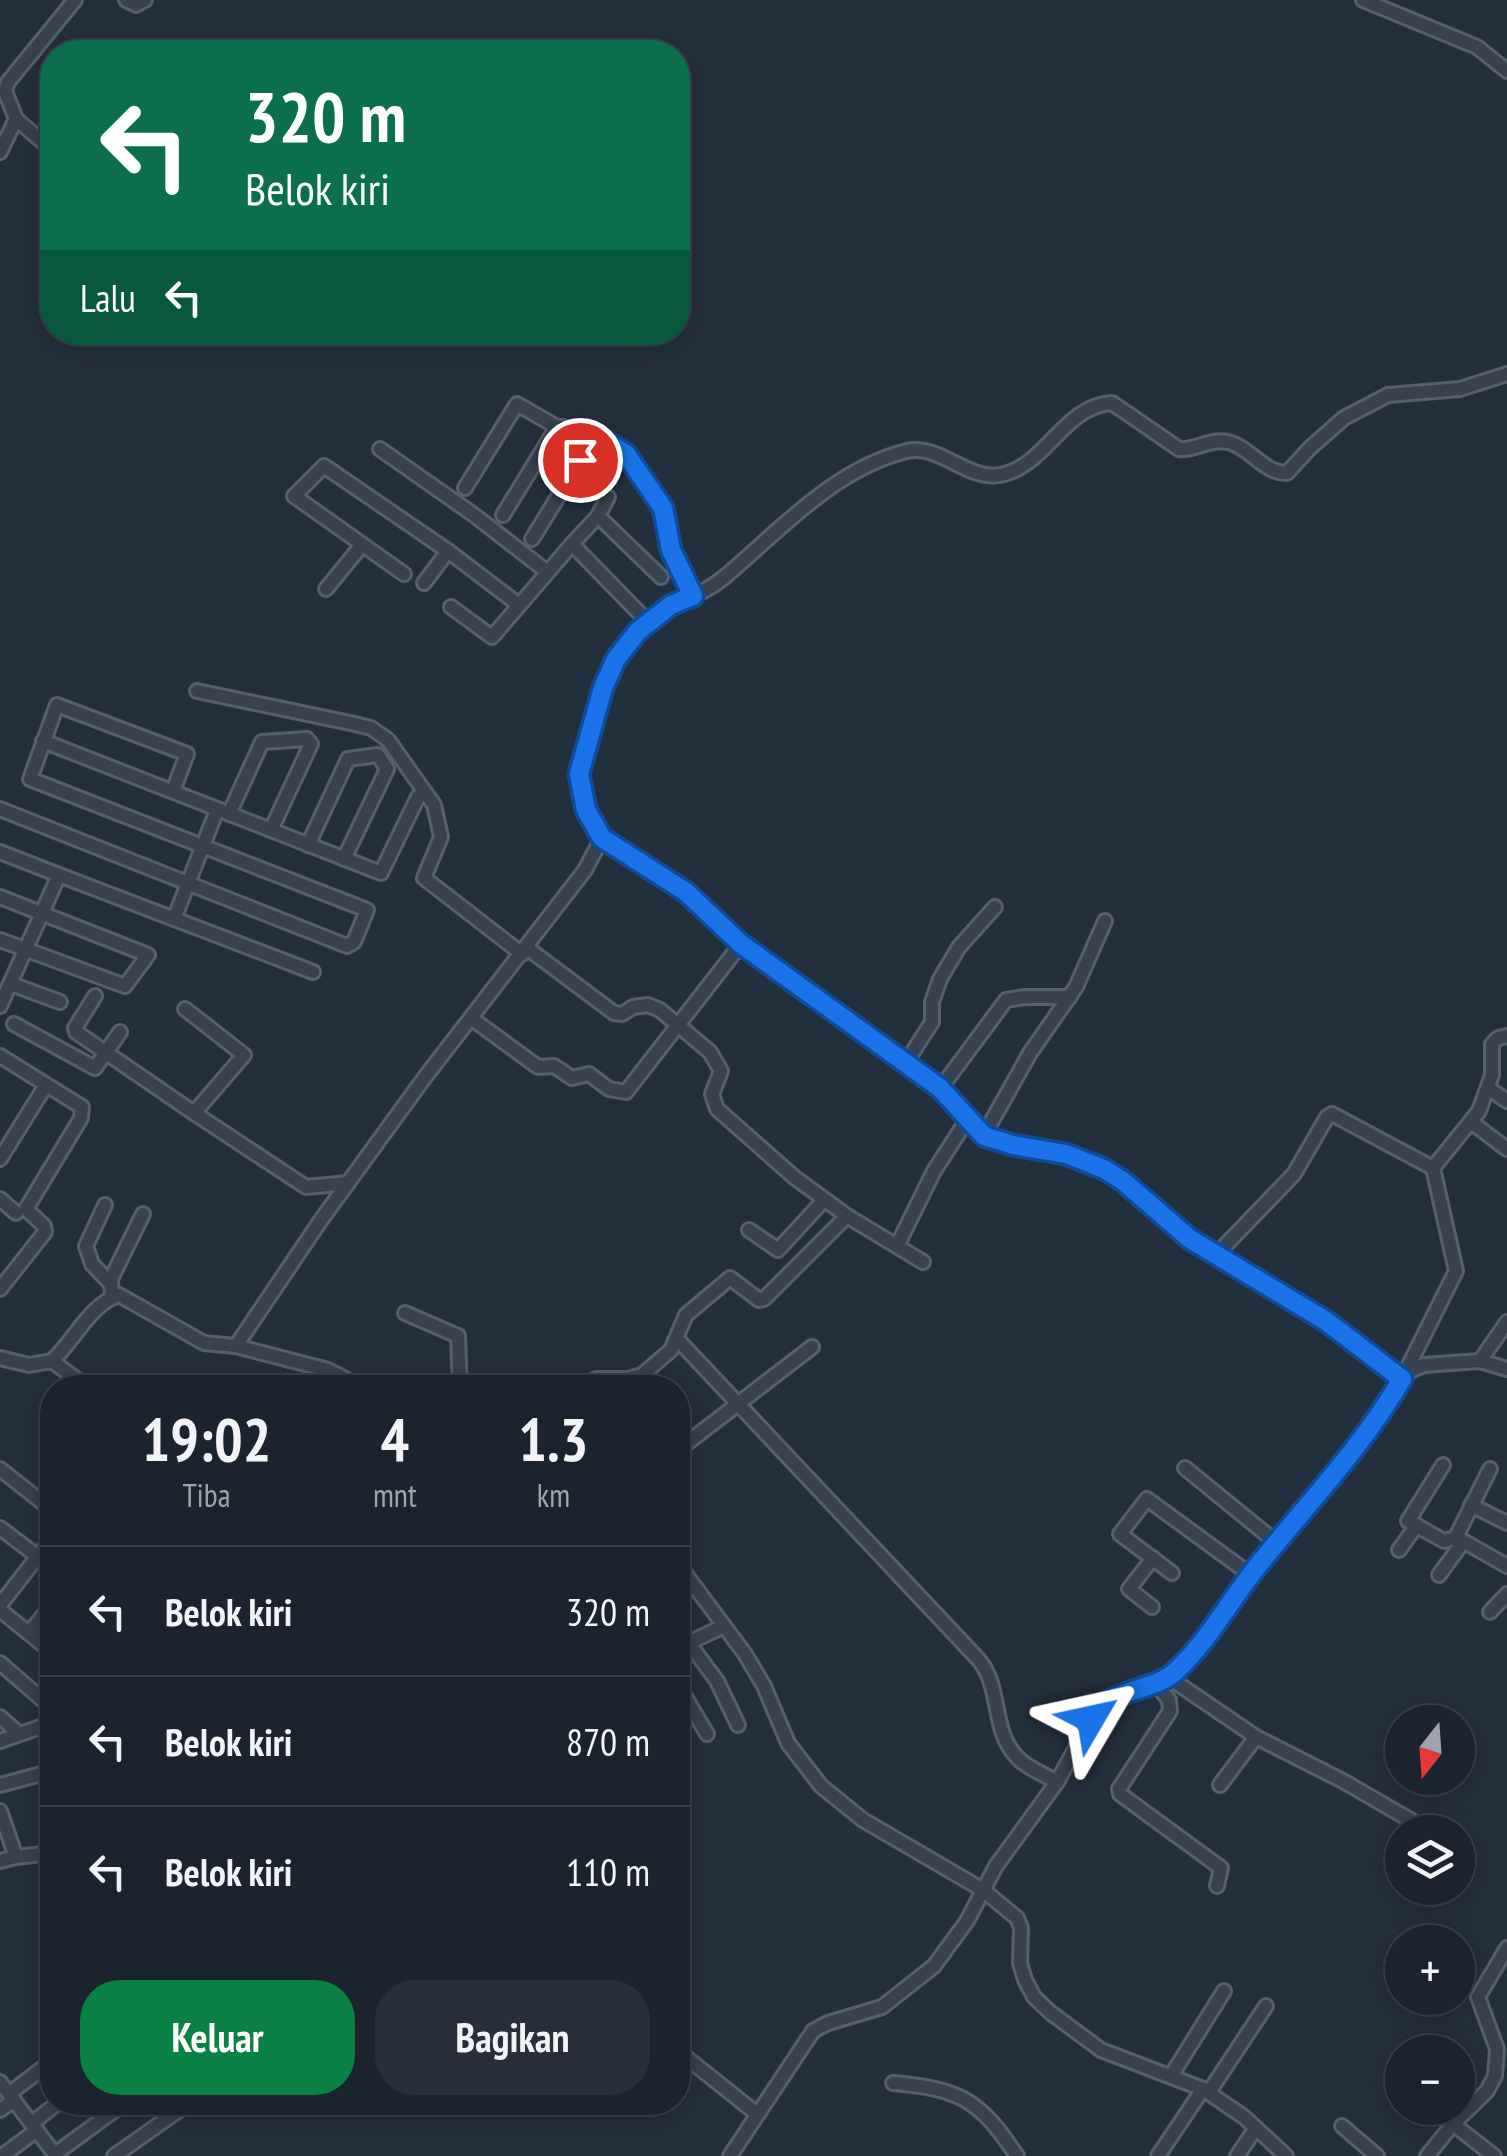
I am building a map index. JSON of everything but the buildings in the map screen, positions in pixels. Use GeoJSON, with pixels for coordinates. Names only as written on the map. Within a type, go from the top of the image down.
{"type":"FeatureCollection","features":[{"type":"Feature","properties":{"kind":"street"},"geometry":{"type":"LineString","coordinates":[[42,40],[75,0]]}},
{"type":"Feature","properties":{"kind":"street"},"geometry":{"type":"LineString","coordinates":[[126,0],[136,5],[146,0]]}},
{"type":"Feature","properties":{"kind":"street"},"geometry":{"type":"LineString","coordinates":[[1364,0],[1477,47],[1507,71]]}},
{"type":"Feature","properties":{"kind":"street"},"geometry":{"type":"LineString","coordinates":[[40,43],[8,82],[4,96],[16,120],[40,140]]}},
{"type":"Feature","properties":{"kind":"street"},"geometry":{"type":"LineString","coordinates":[[0,152],[16,120]]}},
{"type":"Feature","properties":{"kind":"street"},"geometry":{"type":"LineString","coordinates":[[1402,1379],[1326,1321],[1190,1239],[1104,1169],[1066,1154],[984,1136],[940,1088],[741,944],[686,892],[602,838],[586,810],[579,774],[591,723],[616,659],[648,622],[671,605],[717,584],[840,479],[911,450],[926,451],[951,464],[1000,475],[1015,470],[1048,445],[1080,412],[1095,404],[1112,403],[1179,449],[1188,450],[1203,443],[1233,443],[1284,474],[1344,418],[1388,395],[1460,390],[1507,374]]}},
{"type":"Feature","properties":{"kind":"street"},"geometry":{"type":"LineString","coordinates":[[465,488],[516,405],[564,427],[590,445]]}},
{"type":"Feature","properties":{"kind":"street"},"geometry":{"type":"LineString","coordinates":[[503,515],[558,427]]}},
{"type":"Feature","properties":{"kind":"street"},"geometry":{"type":"LineString","coordinates":[[532,539],[590,445],[602,441],[620,448],[657,498],[666,515],[671,550],[693,596]]}},
{"type":"Feature","properties":{"kind":"street"},"geometry":{"type":"LineString","coordinates":[[380,449],[546,571]]}},
{"type":"Feature","properties":{"kind":"street"},"geometry":{"type":"LineString","coordinates":[[404,574],[294,496],[324,466],[519,604]]}},
{"type":"Feature","properties":{"kind":"street"},"geometry":{"type":"LineString","coordinates":[[451,607],[492,637],[598,516],[608,497]]}},
{"type":"Feature","properties":{"kind":"street"},"geometry":{"type":"LineString","coordinates":[[598,516],[661,577]]}},
{"type":"Feature","properties":{"kind":"street"},"geometry":{"type":"LineString","coordinates":[[572,544],[648,622]]}},
{"type":"Feature","properties":{"kind":"street"},"geometry":{"type":"LineString","coordinates":[[326,589],[362,545]]}},
{"type":"Feature","properties":{"kind":"street"},"geometry":{"type":"LineString","coordinates":[[424,583],[448,551]]}},
{"type":"Feature","properties":{"kind":"street"},"geometry":{"type":"LineString","coordinates":[[197,691],[380,732],[421,783],[440,822],[440,842],[424,878],[614,1013],[622,1014],[648,1004],[660,1010],[710,1052],[721,1071],[712,1094],[717,1109],[824,1200],[922,1262]]}},
{"type":"Feature","properties":{"kind":"street"},"geometry":{"type":"LineString","coordinates":[[0,809],[347,946],[354,942],[367,910],[30,779],[57,704],[187,754],[173,792]]}},
{"type":"Feature","properties":{"kind":"street"},"geometry":{"type":"LineString","coordinates":[[174,919],[203,846],[262,742],[307,739],[311,744],[271,830]]}},
{"type":"Feature","properties":{"kind":"street"},"geometry":{"type":"LineString","coordinates":[[43,742],[381,873],[418,797]]}},
{"type":"Feature","properties":{"kind":"street"},"geometry":{"type":"LineString","coordinates":[[308,844],[348,759],[378,755],[387,769],[344,858]]}},
{"type":"Feature","properties":{"kind":"street"},"geometry":{"type":"LineString","coordinates":[[236,1346],[348,1183],[585,870],[602,838]]}},
{"type":"Feature","properties":{"kind":"street"},"geometry":{"type":"LineString","coordinates":[[0,852],[313,972]]}},
{"type":"Feature","properties":{"kind":"street"},"geometry":{"type":"LineString","coordinates":[[0,1006],[59,875]]}},
{"type":"Feature","properties":{"kind":"street"},"geometry":{"type":"LineString","coordinates":[[0,897],[148,955],[126,986],[0,940]]}},
{"type":"Feature","properties":{"kind":"street"},"geometry":{"type":"LineString","coordinates":[[906,1064],[932,1022],[932,999],[946,969],[969,934],[995,906]]}},
{"type":"Feature","properties":{"kind":"street"},"geometry":{"type":"LineString","coordinates":[[984,1136],[1030,1053],[1070,998],[1105,921]]}},
{"type":"Feature","properties":{"kind":"street"},"geometry":{"type":"LineString","coordinates":[[471,1018],[538,1067],[554,1066],[572,1078],[588,1074],[609,1089],[626,1092],[741,944]]}},
{"type":"Feature","properties":{"kind":"street"},"geometry":{"type":"LineString","coordinates":[[11,984],[60,1002]]}},
{"type":"Feature","properties":{"kind":"street"},"geometry":{"type":"LineString","coordinates":[[95,996],[75,1030],[306,1187],[348,1183]]}},
{"type":"Feature","properties":{"kind":"street"},"geometry":{"type":"LineString","coordinates":[[940,1088],[1008,999],[1070,998]]}},
{"type":"Feature","properties":{"kind":"street"},"geometry":{"type":"LineString","coordinates":[[185,1009],[244,1054],[194,1113]]}},
{"type":"Feature","properties":{"kind":"street"},"geometry":{"type":"LineString","coordinates":[[14,1024],[92,1067],[97,1067],[120,1032]]}},
{"type":"Feature","properties":{"kind":"street"},"geometry":{"type":"LineString","coordinates":[[1433,1168],[1471,1122],[1492,1074],[1492,1046],[1507,1036]]}},
{"type":"Feature","properties":{"kind":"street"},"geometry":{"type":"LineString","coordinates":[[0,1056],[82,1107],[82,1118],[26,1209],[44,1226],[44,1232],[0,1289]]}},
{"type":"Feature","properties":{"kind":"street"},"geometry":{"type":"LineString","coordinates":[[0,1159],[46,1084]]}},
{"type":"Feature","properties":{"kind":"street"},"geometry":{"type":"LineString","coordinates":[[1488,1088],[1507,1101]]}},
{"type":"Feature","properties":{"kind":"street"},"geometry":{"type":"LineString","coordinates":[[730,2156],[812,2031],[882,2007],[906,1991],[947,1952],[983,1890],[1057,1782],[1100,1707],[1128,1691],[1162,1681],[1184,1662],[1276,1543],[1358,1446],[1402,1379],[1456,1271],[1433,1168],[1338,1115],[1329,1115],[1294,1174],[1216,1255]]}},
{"type":"Feature","properties":{"kind":"street"},"geometry":{"type":"LineString","coordinates":[[897,1246],[934,1172],[967,1120]]}},
{"type":"Feature","properties":{"kind":"street"},"geometry":{"type":"LineString","coordinates":[[1471,1122],[1507,1149]]}},
{"type":"Feature","properties":{"kind":"street"},"geometry":{"type":"LineString","coordinates":[[0,1198],[16,1213]]}},
{"type":"Feature","properties":{"kind":"street"},"geometry":{"type":"LineString","coordinates":[[749,1230],[778,1250],[824,1200]]}},
{"type":"Feature","properties":{"kind":"street"},"geometry":{"type":"LineString","coordinates":[[86,1246],[105,1205]]}},
{"type":"Feature","properties":{"kind":"street"},"geometry":{"type":"LineString","coordinates":[[0,1358],[30,1365],[52,1361],[111,1290],[143,1214]]}},
{"type":"Feature","properties":{"kind":"street"},"geometry":{"type":"LineString","coordinates":[[642,1375],[678,1340],[686,1315],[720,1284],[732,1278],[759,1300],[764,1299],[846,1216]]}},
{"type":"Feature","properties":{"kind":"street"},"geometry":{"type":"LineString","coordinates":[[78,1229],[92,1264],[111,1290],[204,1344],[236,1346],[338,1375]]}},
{"type":"Feature","properties":{"kind":"street"},"geometry":{"type":"LineString","coordinates":[[405,1313],[458,1336],[460,1375]]}},
{"type":"Feature","properties":{"kind":"street"},"geometry":{"type":"LineString","coordinates":[[1480,1362],[1507,1322]]}},
{"type":"Feature","properties":{"kind":"street"},"geometry":{"type":"LineString","coordinates":[[678,1340],[978,1660],[990,1678],[1000,1725],[1012,1752],[1026,1765],[1057,1782]]}},
{"type":"Feature","properties":{"kind":"street"},"geometry":{"type":"LineString","coordinates":[[690,1441],[812,1347]]}},
{"type":"Feature","properties":{"kind":"street"},"geometry":{"type":"LineString","coordinates":[[52,1361],[71,1375]]}},
{"type":"Feature","properties":{"kind":"street"},"geometry":{"type":"LineString","coordinates":[[1402,1379],[1417,1366],[1480,1362],[1507,1369]]}},
{"type":"Feature","properties":{"kind":"street"},"geometry":{"type":"LineString","coordinates":[[1443,1465],[1408,1521],[1444,1542],[1460,1540]]}},
{"type":"Feature","properties":{"kind":"street"},"geometry":{"type":"LineString","coordinates":[[1185,1468],[1276,1543]]}},
{"type":"Feature","properties":{"kind":"street"},"geometry":{"type":"LineString","coordinates":[[0,1469],[40,1501]]}},
{"type":"Feature","properties":{"kind":"street"},"geometry":{"type":"LineString","coordinates":[[1490,1469],[1456,1533],[1460,1540],[1507,1566]]}},
{"type":"Feature","properties":{"kind":"street"},"geometry":{"type":"LineString","coordinates":[[1172,1573],[1120,1534],[1146,1499],[1251,1575]]}},
{"type":"Feature","properties":{"kind":"street"},"geometry":{"type":"LineString","coordinates":[[1471,1505],[1507,1523]]}},
{"type":"Feature","properties":{"kind":"street"},"geometry":{"type":"LineString","coordinates":[[1400,1550],[1417,1526]]}},
{"type":"Feature","properties":{"kind":"street"},"geometry":{"type":"LineString","coordinates":[[0,1528],[37,1556]]}},
{"type":"Feature","properties":{"kind":"street"},"geometry":{"type":"LineString","coordinates":[[1439,1575],[1460,1540]]}},
{"type":"Feature","properties":{"kind":"street"},"geometry":{"type":"LineString","coordinates":[[40,1552],[0,1608],[40,1642]]}},
{"type":"Feature","properties":{"kind":"street"},"geometry":{"type":"LineString","coordinates":[[1152,1607],[1129,1589],[1153,1558]]}},
{"type":"Feature","properties":{"kind":"street"},"geometry":{"type":"LineString","coordinates":[[690,1581],[745,1663],[762,1697]]}},
{"type":"Feature","properties":{"kind":"street"},"geometry":{"type":"LineString","coordinates":[[1490,1612],[1507,1594]]}},
{"type":"Feature","properties":{"kind":"street"},"geometry":{"type":"LineString","coordinates":[[29,1633],[40,1620]]}},
{"type":"Feature","properties":{"kind":"street"},"geometry":{"type":"LineString","coordinates":[[690,1642],[722,1627]]}},
{"type":"Feature","properties":{"kind":"street"},"geometry":{"type":"LineString","coordinates":[[722,1627],[756,1671],[794,1752],[821,1786],[863,1820],[983,1890],[1020,1922],[1024,1980],[1034,1997],[1051,2013],[1100,2050],[1206,2091],[1286,2156]]}},
{"type":"Feature","properties":{"kind":"street"},"geometry":{"type":"LineString","coordinates":[[690,1652],[717,1681],[738,1725]]}},
{"type":"Feature","properties":{"kind":"street"},"geometry":{"type":"LineString","coordinates":[[0,1663],[40,1698]]}},
{"type":"Feature","properties":{"kind":"street"},"geometry":{"type":"LineString","coordinates":[[1162,1681],[1256,1737],[1402,1815]]}},
{"type":"Feature","properties":{"kind":"street"},"geometry":{"type":"LineString","coordinates":[[1162,1681],[1170,1711],[1119,1792],[1221,1868],[1217,1886]]}},
{"type":"Feature","properties":{"kind":"street"},"geometry":{"type":"LineString","coordinates":[[690,1705],[707,1734]]}},
{"type":"Feature","properties":{"kind":"street"},"geometry":{"type":"LineString","coordinates":[[0,1717],[18,1733]]}},
{"type":"Feature","properties":{"kind":"street"},"geometry":{"type":"LineString","coordinates":[[0,1742],[40,1727]]}},
{"type":"Feature","properties":{"kind":"street"},"geometry":{"type":"LineString","coordinates":[[1220,1785],[1256,1737]]}},
{"type":"Feature","properties":{"kind":"street"},"geometry":{"type":"LineString","coordinates":[[0,1785],[40,1775]]}},
{"type":"Feature","properties":{"kind":"street"},"geometry":{"type":"LineString","coordinates":[[0,1811],[16,1857]]}},
{"type":"Feature","properties":{"kind":"street"},"geometry":{"type":"LineString","coordinates":[[0,1860],[40,1854]]}},
{"type":"Feature","properties":{"kind":"street"},"geometry":{"type":"LineString","coordinates":[[1475,2104],[1495,2076],[1497,2048],[1478,1999],[1480,1989],[1507,1948]]}},
{"type":"Feature","properties":{"kind":"street"},"geometry":{"type":"LineString","coordinates":[[1171,2076],[1224,1992]]}},
{"type":"Feature","properties":{"kind":"street"},"geometry":{"type":"LineString","coordinates":[[1158,2156],[1266,2006]]}},
{"type":"Feature","properties":{"kind":"street"},"geometry":{"type":"LineString","coordinates":[[690,2061],[757,2114]]}},
{"type":"Feature","properties":{"kind":"street"},"geometry":{"type":"LineString","coordinates":[[0,2110],[7,2092],[40,2070]]}},
{"type":"Feature","properties":{"kind":"street"},"geometry":{"type":"LineString","coordinates":[[893,2083],[944,2089],[962,2096],[1002,2134],[1018,2156]]}},
{"type":"Feature","properties":{"kind":"street"},"geometry":{"type":"LineString","coordinates":[[7,2092],[56,2155],[109,2115]]}},
{"type":"Feature","properties":{"kind":"street"},"geometry":{"type":"LineString","coordinates":[[2,2156],[47,2115]]}},
{"type":"Feature","properties":{"kind":"street"},"geometry":{"type":"LineString","coordinates":[[114,2156],[172,2115]]}},
{"type":"Feature","properties":{"kind":"street"},"geometry":{"type":"LineString","coordinates":[[1427,2156],[1451,2125]]}},
{"type":"Feature","properties":{"kind":"street"},"geometry":{"type":"LineString","coordinates":[[1453,2125],[1494,2156]]}},
{"type":"Feature","properties":{"kind":"street"},"geometry":{"type":"LineString","coordinates":[[1342,2126],[1376,2156]]}},
{"type":"Feature","properties":{"kind":"street"},"geometry":{"type":"LineString","coordinates":[[1237,2156],[1256,2128]]}},
{"type":"Feature","properties":{"kind":"street"},"geometry":{"type":"LineString","coordinates":[[1350,2156],[1361,2144]]}},
{"type":"Feature","properties":{"kind":"route"},"geometry":{"type":"LineString","coordinates":[[580,460],[590,445],[602,441],[626,454],[663,508],[671,550],[693,596],[671,605],[638,631],[616,659],[603,688],[579,774],[586,810],[602,838],[700,902],[741,944],[940,1088],[984,1136],[1066,1154],[1104,1169],[1190,1239],[1326,1321],[1402,1379],[1382,1415],[1180,1667],[1164,1681],[1117,1695],[1091,1719]]}}]}
